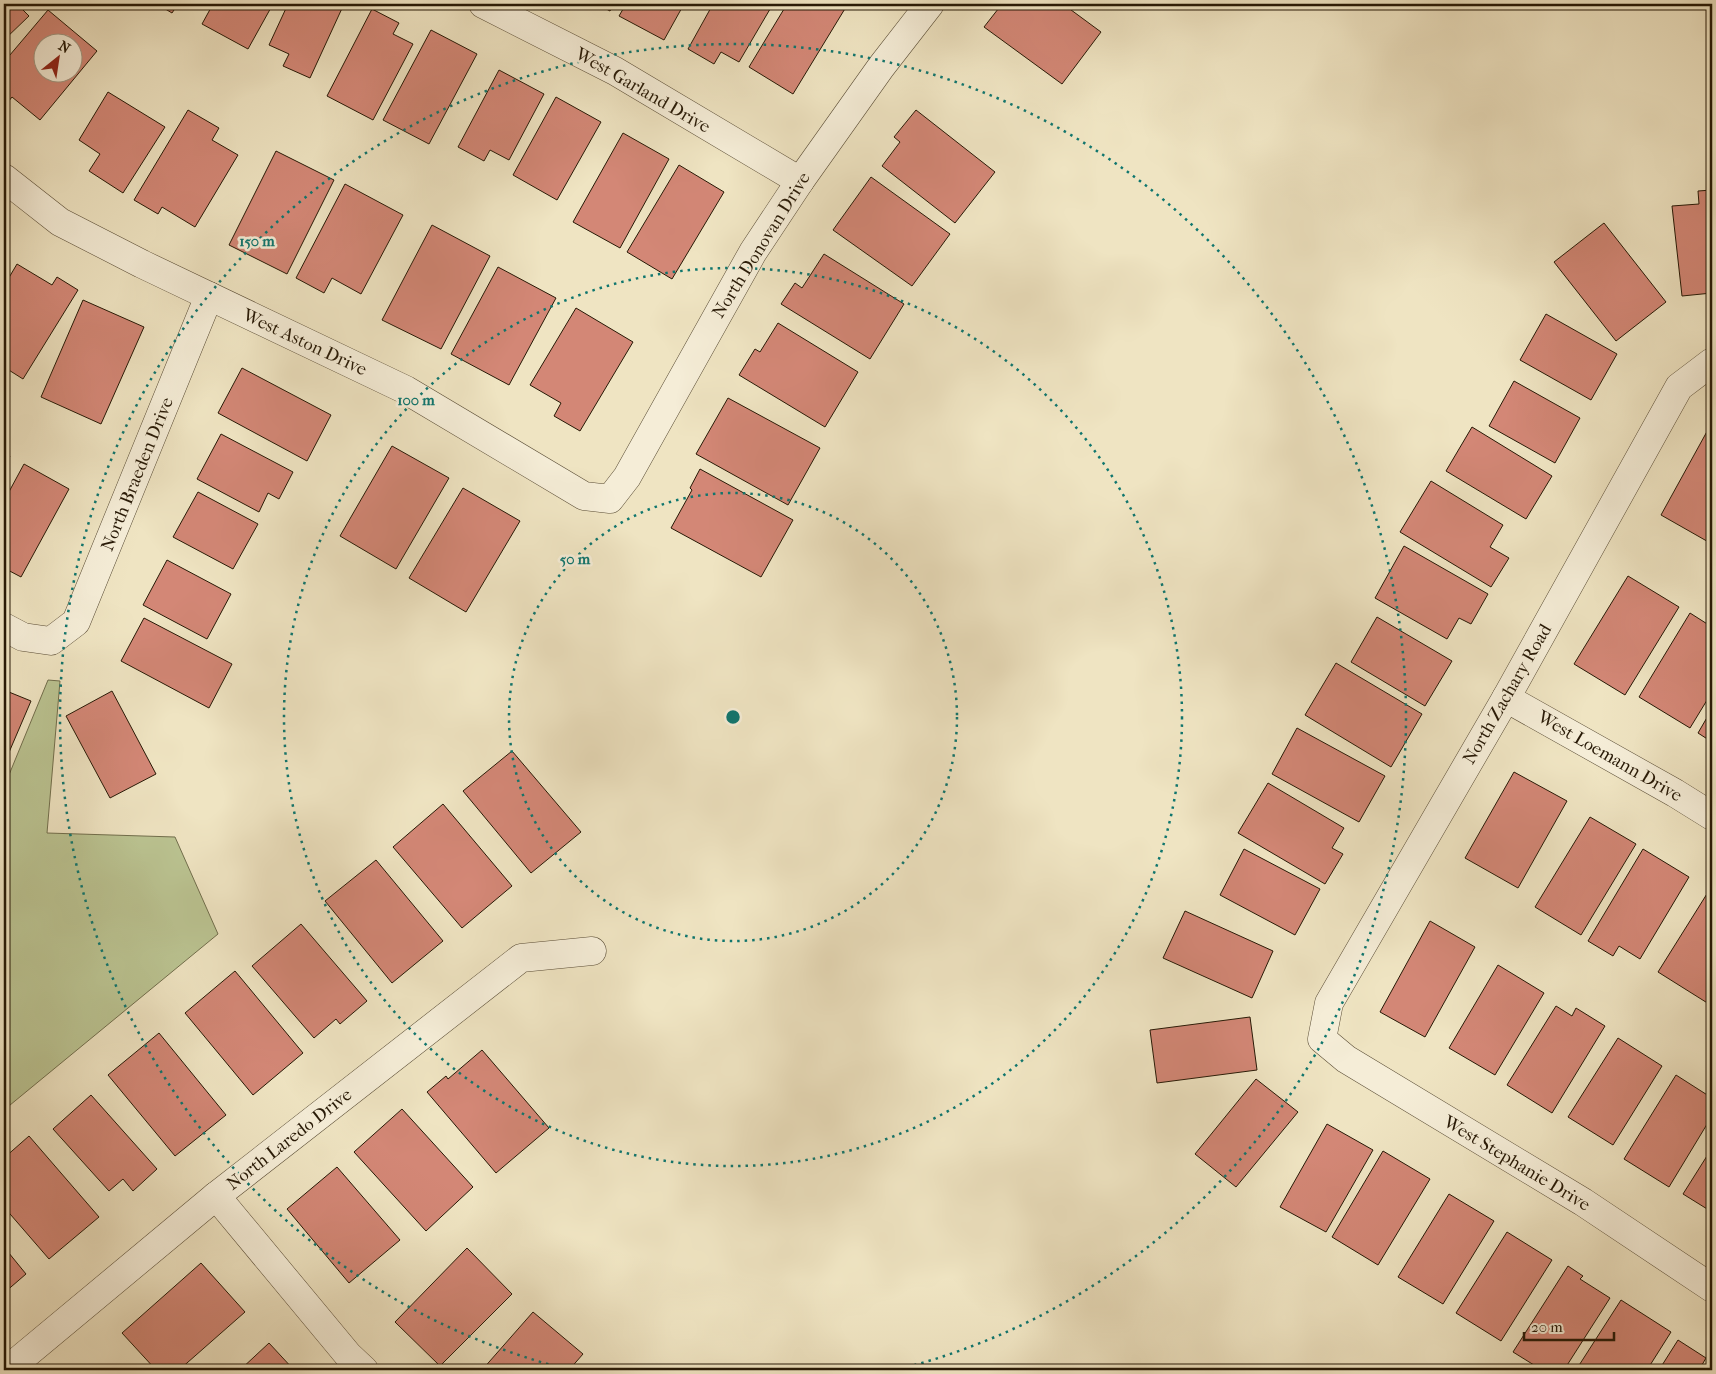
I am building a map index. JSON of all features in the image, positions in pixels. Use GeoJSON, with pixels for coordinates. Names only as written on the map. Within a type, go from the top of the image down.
{"type":"FeatureCollection","features":[{"type":"Feature","properties":{"kind":"street","name":"West Garland Drive"},"geometry":{"type":"LineString","coordinates":[[483,4],[615,71],[800,180]]}},
{"type":"Feature","properties":{"kind":"street","name":"North Donovan Drive"},"geometry":{"type":"LineString","coordinates":[[610,499],[627,477],[753,252],[800,180],[930,4]]}},
{"type":"Feature","properties":{"kind":"street","name":"West Aston Drive"},"geometry":{"type":"LineString","coordinates":[[4,178],[60,222],[406,390],[584,496],[610,499]]}},
{"type":"Feature","properties":{"kind":"street","name":"North Braeden Drive"},"geometry":{"type":"LineString","coordinates":[[4,627],[23,637],[51,641],[76,622],[209,296]]}},
{"type":"Feature","properties":{"kind":"street","name":"North Zachary Road"},"geometry":{"type":"LineString","coordinates":[[1322,1039],[1329,1003],[1506,698],[1679,387],[1712,362]]}},
{"type":"Feature","properties":{"kind":"street","name":"West Loemann Drive"},"geometry":{"type":"LineString","coordinates":[[1506,698],[1675,793],[1712,816]]}},
{"type":"Feature","properties":{"kind":"street","name":"North Laredo Drive"},"geometry":{"type":"LineString","coordinates":[[7,1370],[216,1196],[521,958],[592,951]]}},
{"type":"Feature","properties":{"kind":"street","name":"West Stephanie Drive"},"geometry":{"type":"LineString","coordinates":[[1322,1039],[1346,1059],[1583,1202],[1712,1288]]}},
{"type":"Feature","properties":{"kind":"street"},"geometry":{"type":"LineString","coordinates":[[216,1196],[348,1355],[364,1370]]}},
{"type":"Feature","properties":{"kind":"green space"},"geometry":{"type":"Polygon","coordinates":[[[48,680],[60,681],[47,833],[175,837],[218,934],[4,1110],[4,787],[48,680]]]}},
{"type":"Feature","properties":{"kind":"building"},"geometry":{"type":"Polygon","coordinates":[[[4,4],[17,4],[29,16],[4,40],[4,4]]]}},
{"type":"Feature","properties":{"kind":"building"},"geometry":{"type":"Polygon","coordinates":[[[157,4],[178,4],[172,13],[157,4]]]}},
{"type":"Feature","properties":{"kind":"building"},"geometry":{"type":"Polygon","coordinates":[[[213,4],[273,4],[248,49],[202,24],[213,4]]]}},
{"type":"Feature","properties":{"kind":"building"},"geometry":{"type":"Polygon","coordinates":[[[288,4],[344,4],[310,78],[283,66],[289,54],[269,45],[288,4]]]}},
{"type":"Feature","properties":{"kind":"building"},"geometry":{"type":"Polygon","coordinates":[[[597,4],[614,4],[610,11],[597,4]]]}},
{"type":"Feature","properties":{"kind":"building"},"geometry":{"type":"Polygon","coordinates":[[[626,4],[684,4],[664,40],[619,16],[626,4]]]}},
{"type":"Feature","properties":{"kind":"building"},"geometry":{"type":"Polygon","coordinates":[[[713,4],[773,4],[739,62],[721,52],[714,64],[688,49],[713,4]]]}},
{"type":"Feature","properties":{"kind":"building"},"geometry":{"type":"Polygon","coordinates":[[[787,4],[840,4],[846,7],[793,94],[749,67],[787,4]]]}},
{"type":"Feature","properties":{"kind":"building"},"geometry":{"type":"Polygon","coordinates":[[[1002,4],[1063,4],[1101,32],[1062,84],[984,27],[1002,4]]]}},
{"type":"Feature","properties":{"kind":"building"},"geometry":{"type":"Polygon","coordinates":[[[372,9],[399,23],[393,34],[413,44],[373,120],[327,96],[372,9]]]}},
{"type":"Feature","properties":{"kind":"building"},"geometry":{"type":"Polygon","coordinates":[[[48,10],[74,32],[32,32],[32,82],[71,82],[40,120],[12,97],[4,107],[4,62],[48,10]]]}},
{"type":"Feature","properties":{"kind":"building"},"geometry":{"type":"Polygon","coordinates":[[[431,30],[477,54],[429,144],[383,120],[431,30]]]}},
{"type":"Feature","properties":{"kind":"building"},"geometry":{"type":"Polygon","coordinates":[[[82,38],[97,51],[82,69],[82,38]]]}},
{"type":"Feature","properties":{"kind":"building"},"geometry":{"type":"Polygon","coordinates":[[[499,70],[544,94],[509,160],[490,150],[484,161],[458,147],[499,70]]]}},
{"type":"Feature","properties":{"kind":"building"},"geometry":{"type":"Polygon","coordinates":[[[108,92],[165,127],[123,193],[89,171],[100,154],[79,140],[108,92]]]}},
{"type":"Feature","properties":{"kind":"building"},"geometry":{"type":"Polygon","coordinates":[[[556,97],[601,122],[557,200],[513,175],[556,97]]]}},
{"type":"Feature","properties":{"kind":"building"},"geometry":{"type":"Polygon","coordinates":[[[188,110],[219,128],[212,140],[238,155],[195,227],[162,207],[158,214],[134,200],[188,110]]]}},
{"type":"Feature","properties":{"kind":"building"},"geometry":{"type":"Polygon","coordinates":[[[916,110],[995,172],[955,223],[882,166],[900,142],[894,137],[916,110]]]}},
{"type":"Feature","properties":{"kind":"building"},"geometry":{"type":"Polygon","coordinates":[[[623,133],[669,159],[620,248],[573,222],[623,133]]]}},
{"type":"Feature","properties":{"kind":"building"},"geometry":{"type":"Polygon","coordinates":[[[276,151],[334,180],[287,274],[229,245],[276,151]]]}},
{"type":"Feature","properties":{"kind":"building"},"geometry":{"type":"Polygon","coordinates":[[[679,165],[724,192],[672,279],[627,252],[679,165]]]}},
{"type":"Feature","properties":{"kind":"building"},"geometry":{"type":"Polygon","coordinates":[[[871,177],[950,234],[912,286],[833,230],[871,177]]]}},
{"type":"Feature","properties":{"kind":"building"},"geometry":{"type":"Polygon","coordinates":[[[345,184],[403,215],[361,294],[332,278],[324,293],[296,278],[345,184]]]}},
{"type":"Feature","properties":{"kind":"building"},"geometry":{"type":"Polygon","coordinates":[[[1712,190],[1712,293],[1682,296],[1672,206],[1699,204],[1698,191],[1712,190]]]}},
{"type":"Feature","properties":{"kind":"building"},"geometry":{"type":"Polygon","coordinates":[[[1604,223],[1666,302],[1616,341],[1554,262],[1604,223]]]}},
{"type":"Feature","properties":{"kind":"building"},"geometry":{"type":"Polygon","coordinates":[[[432,225],[490,256],[441,349],[382,320],[432,225]]]}},
{"type":"Feature","properties":{"kind":"building"},"geometry":{"type":"Polygon","coordinates":[[[824,254],[904,304],[870,359],[781,304],[795,283],[802,288],[824,254]]]}},
{"type":"Feature","properties":{"kind":"building"},"geometry":{"type":"Polygon","coordinates":[[[17,264],[52,285],[57,277],[78,290],[23,379],[4,367],[4,286],[17,264]]]}},
{"type":"Feature","properties":{"kind":"building"},"geometry":{"type":"Polygon","coordinates":[[[498,267],[556,298],[509,385],[451,354],[498,267]]]}},
{"type":"Feature","properties":{"kind":"building"},"geometry":{"type":"Polygon","coordinates":[[[83,300],[144,327],[101,424],[41,397],[83,300]]]}},
{"type":"Feature","properties":{"kind":"building"},"geometry":{"type":"Polygon","coordinates":[[[576,308],[633,342],[580,431],[554,416],[561,403],[530,385],[576,308]]]}},
{"type":"Feature","properties":{"kind":"building"},"geometry":{"type":"Polygon","coordinates":[[[1546,314],[1617,354],[1591,400],[1520,360],[1546,314]]]}},
{"type":"Feature","properties":{"kind":"building"},"geometry":{"type":"Polygon","coordinates":[[[778,323],[858,372],[825,427],[739,375],[755,349],[760,352],[778,323]]]}},
{"type":"Feature","properties":{"kind":"building"},"geometry":{"type":"Polygon","coordinates":[[[242,368],[331,415],[307,461],[218,413],[242,368]]]}},
{"type":"Feature","properties":{"kind":"building"},"geometry":{"type":"Polygon","coordinates":[[[1514,381],[1580,418],[1555,463],[1489,426],[1514,381]]]}},
{"type":"Feature","properties":{"kind":"building"},"geometry":{"type":"Polygon","coordinates":[[[728,398],[820,448],[788,505],[696,454],[728,398]]]}},
{"type":"Feature","properties":{"kind":"building"},"geometry":{"type":"Polygon","coordinates":[[[1710,426],[1712,428],[1712,544],[1661,515],[1710,426]]]}},
{"type":"Feature","properties":{"kind":"building"},"geometry":{"type":"Polygon","coordinates":[[[1472,427],[1552,476],[1526,519],[1446,471],[1472,427]]]}},
{"type":"Feature","properties":{"kind":"building"},"geometry":{"type":"Polygon","coordinates":[[[221,434],[293,472],[279,499],[268,493],[259,512],[197,479],[221,434]]]}},
{"type":"Feature","properties":{"kind":"building"},"geometry":{"type":"Polygon","coordinates":[[[392,446],[449,478],[396,569],[340,536],[392,446]]]}},
{"type":"Feature","properties":{"kind":"building"},"geometry":{"type":"Polygon","coordinates":[[[4,452],[10,456],[4,466],[4,452]]]}},
{"type":"Feature","properties":{"kind":"building"},"geometry":{"type":"Polygon","coordinates":[[[24,464],[69,489],[21,577],[4,568],[4,501],[24,464]]]}},
{"type":"Feature","properties":{"kind":"building"},"geometry":{"type":"Polygon","coordinates":[[[700,469],[793,520],[761,577],[671,528],[692,490],[690,488],[700,469]]]}},
{"type":"Feature","properties":{"kind":"building"},"geometry":{"type":"Polygon","coordinates":[[[1431,481],[1503,525],[1490,547],[1509,558],[1491,587],[1400,532],[1431,481]]]}},
{"type":"Feature","properties":{"kind":"building"},"geometry":{"type":"Polygon","coordinates":[[[463,488],[520,521],[466,612],[409,578],[463,488]]]}},
{"type":"Feature","properties":{"kind":"building"},"geometry":{"type":"Polygon","coordinates":[[[198,492],[258,524],[233,569],[173,537],[198,492]]]}},
{"type":"Feature","properties":{"kind":"building"},"geometry":{"type":"Polygon","coordinates":[[[1404,546],[1488,594],[1471,624],[1459,618],[1447,639],[1375,598],[1404,546]]]}},
{"type":"Feature","properties":{"kind":"building"},"geometry":{"type":"Polygon","coordinates":[[[167,560],[231,594],[207,639],[143,605],[167,560]]]}},
{"type":"Feature","properties":{"kind":"building"},"geometry":{"type":"Polygon","coordinates":[[[1628,576],[1679,607],[1625,695],[1574,664],[1628,576]]]}},
{"type":"Feature","properties":{"kind":"building"},"geometry":{"type":"Polygon","coordinates":[[[1690,613],[1712,627],[1712,692],[1690,728],[1639,697],[1690,613]]]}},
{"type":"Feature","properties":{"kind":"building"},"geometry":{"type":"Polygon","coordinates":[[[1377,617],[1452,661],[1425,706],[1351,662],[1377,617]]]}},
{"type":"Feature","properties":{"kind":"building"},"geometry":{"type":"Polygon","coordinates":[[[144,618],[232,664],[209,708],[121,661],[144,618]]]}},
{"type":"Feature","properties":{"kind":"building"},"geometry":{"type":"Polygon","coordinates":[[[1336,663],[1422,714],[1391,767],[1305,715],[1336,663]]]}},
{"type":"Feature","properties":{"kind":"building"},"geometry":{"type":"Polygon","coordinates":[[[4,690],[31,701],[4,764],[4,690]]]}},
{"type":"Feature","properties":{"kind":"building"},"geometry":{"type":"Polygon","coordinates":[[[112,691],[156,774],[110,798],[66,716],[112,691]]]}},
{"type":"Feature","properties":{"kind":"building"},"geometry":{"type":"Polygon","coordinates":[[[1712,709],[1712,742],[1698,733],[1712,709]]]}},
{"type":"Feature","properties":{"kind":"building"},"geometry":{"type":"Polygon","coordinates":[[[1297,728],[1385,776],[1359,822],[1272,774],[1297,728]]]}},
{"type":"Feature","properties":{"kind":"building"},"geometry":{"type":"Polygon","coordinates":[[[512,751],[581,832],[531,873],[463,791],[512,751]]]}},
{"type":"Feature","properties":{"kind":"building"},"geometry":{"type":"Polygon","coordinates":[[[1514,772],[1567,801],[1518,888],[1465,858],[1514,772]]]}},
{"type":"Feature","properties":{"kind":"building"},"geometry":{"type":"Polygon","coordinates":[[[1268,783],[1344,828],[1332,848],[1343,854],[1325,884],[1238,833],[1268,783]]]}},
{"type":"Feature","properties":{"kind":"building"},"geometry":{"type":"Polygon","coordinates":[[[443,804],[512,886],[462,928],[393,847],[443,804]]]}},
{"type":"Feature","properties":{"kind":"building"},"geometry":{"type":"Polygon","coordinates":[[[1590,817],[1636,844],[1581,935],[1535,907],[1590,817]]]}},
{"type":"Feature","properties":{"kind":"building"},"geometry":{"type":"Polygon","coordinates":[[[1244,849],[1320,889],[1295,935],[1220,895],[1244,849]]]}},
{"type":"Feature","properties":{"kind":"building"},"geometry":{"type":"Polygon","coordinates":[[[1643,849],[1689,877],[1640,959],[1619,946],[1613,956],[1588,941],[1643,849]]]}},
{"type":"Feature","properties":{"kind":"building"},"geometry":{"type":"Polygon","coordinates":[[[376,860],[443,941],[392,983],[325,901],[376,860]]]}},
{"type":"Feature","properties":{"kind":"building"},"geometry":{"type":"Polygon","coordinates":[[[1710,889],[1712,890],[1712,998],[1709,1004],[1658,972],[1710,889]]]}},
{"type":"Feature","properties":{"kind":"building"},"geometry":{"type":"Polygon","coordinates":[[[1185,911],[1273,951],[1252,998],[1163,958],[1185,911]]]}},
{"type":"Feature","properties":{"kind":"building"},"geometry":{"type":"Polygon","coordinates":[[[1430,921],[1475,947],[1425,1037],[1380,1012],[1430,921]]]}},
{"type":"Feature","properties":{"kind":"building"},"geometry":{"type":"Polygon","coordinates":[[[301,924],[367,1001],[340,1024],[336,1019],[314,1038],[252,966],[301,924]]]}},
{"type":"Feature","properties":{"kind":"building"},"geometry":{"type":"Polygon","coordinates":[[[1498,965],[1544,993],[1495,1075],[1449,1048],[1498,965]]]}},
{"type":"Feature","properties":{"kind":"building"},"geometry":{"type":"Polygon","coordinates":[[[235,971],[303,1053],[253,1095],[185,1013],[235,971]]]}},
{"type":"Feature","properties":{"kind":"building"},"geometry":{"type":"Polygon","coordinates":[[[1556,1006],[1572,1016],[1576,1008],[1605,1026],[1552,1113],[1507,1085],[1556,1006]]]}},
{"type":"Feature","properties":{"kind":"building"},"geometry":{"type":"Polygon","coordinates":[[[1250,1017],[1257,1070],[1157,1083],[1150,1030],[1250,1017]]]}},
{"type":"Feature","properties":{"kind":"building"},"geometry":{"type":"Polygon","coordinates":[[[159,1033],[226,1115],[175,1156],[108,1075],[159,1033]]]}},
{"type":"Feature","properties":{"kind":"building"},"geometry":{"type":"Polygon","coordinates":[[[1618,1038],[1662,1066],[1613,1145],[1568,1117],[1618,1038]]]}},
{"type":"Feature","properties":{"kind":"building"},"geometry":{"type":"Polygon","coordinates":[[[482,1050],[549,1128],[496,1173],[427,1092],[446,1076],[448,1079],[482,1050]]]}},
{"type":"Feature","properties":{"kind":"building"},"geometry":{"type":"Polygon","coordinates":[[[1676,1075],[1712,1098],[1712,1116],[1669,1187],[1624,1159],[1676,1075]]]}},
{"type":"Feature","properties":{"kind":"building"},"geometry":{"type":"Polygon","coordinates":[[[1256,1079],[1298,1112],[1236,1187],[1195,1154],[1256,1079]]]}},
{"type":"Feature","properties":{"kind":"building"},"geometry":{"type":"Polygon","coordinates":[[[91,1095],[157,1169],[133,1191],[123,1179],[109,1191],[53,1129],[91,1095]]]}},
{"type":"Feature","properties":{"kind":"building"},"geometry":{"type":"Polygon","coordinates":[[[402,1109],[473,1187],[426,1231],[354,1152],[402,1109]]]}},
{"type":"Feature","properties":{"kind":"building"},"geometry":{"type":"Polygon","coordinates":[[[1327,1124],[1373,1150],[1326,1232],[1280,1207],[1327,1124]]]}},
{"type":"Feature","properties":{"kind":"building"},"geometry":{"type":"Polygon","coordinates":[[[29,1136],[99,1217],[49,1259],[4,1207],[4,1158],[29,1136]]]}},
{"type":"Feature","properties":{"kind":"building"},"geometry":{"type":"Polygon","coordinates":[[[1712,1148],[1712,1212],[1683,1194],[1712,1148]]]}},
{"type":"Feature","properties":{"kind":"building"},"geometry":{"type":"Polygon","coordinates":[[[1383,1151],[1430,1179],[1378,1265],[1332,1237],[1383,1151]]]}},
{"type":"Feature","properties":{"kind":"building"},"geometry":{"type":"Polygon","coordinates":[[[337,1167],[400,1240],[349,1283],[287,1209],[337,1167]]]}},
{"type":"Feature","properties":{"kind":"building"},"geometry":{"type":"Polygon","coordinates":[[[1449,1194],[1494,1221],[1443,1304],[1398,1277],[1449,1194]]]}},
{"type":"Feature","properties":{"kind":"building"},"geometry":{"type":"Polygon","coordinates":[[[1507,1232],[1552,1260],[1501,1341],[1456,1313],[1507,1232]]]}},
{"type":"Feature","properties":{"kind":"building"},"geometry":{"type":"Polygon","coordinates":[[[4,1247],[26,1274],[4,1293],[4,1247]]]}},
{"type":"Feature","properties":{"kind":"building"},"geometry":{"type":"Polygon","coordinates":[[[467,1248],[512,1294],[440,1366],[395,1322],[467,1248]]]}},
{"type":"Feature","properties":{"kind":"building"},"geometry":{"type":"Polygon","coordinates":[[[201,1263],[245,1312],[179,1370],[156,1370],[122,1333],[201,1263]]]}},
{"type":"Feature","properties":{"kind":"building"},"geometry":{"type":"Polygon","coordinates":[[[1568,1266],[1583,1276],[1580,1279],[1610,1298],[1564,1370],[1542,1370],[1513,1352],[1568,1266]]]}},
{"type":"Feature","properties":{"kind":"building"},"geometry":{"type":"Polygon","coordinates":[[[1621,1300],[1671,1332],[1647,1370],[1576,1370],[1621,1300]]]}},
{"type":"Feature","properties":{"kind":"building"},"geometry":{"type":"Polygon","coordinates":[[[533,1312],[583,1354],[569,1370],[482,1370],[533,1312]]]}},
{"type":"Feature","properties":{"kind":"building"},"geometry":{"type":"Polygon","coordinates":[[[1678,1340],[1706,1358],[1699,1370],[1659,1370],[1678,1340]]]}},
{"type":"Feature","properties":{"kind":"building"},"geometry":{"type":"Polygon","coordinates":[[[269,1343],[294,1370],[240,1370],[269,1343]]]}}]}
